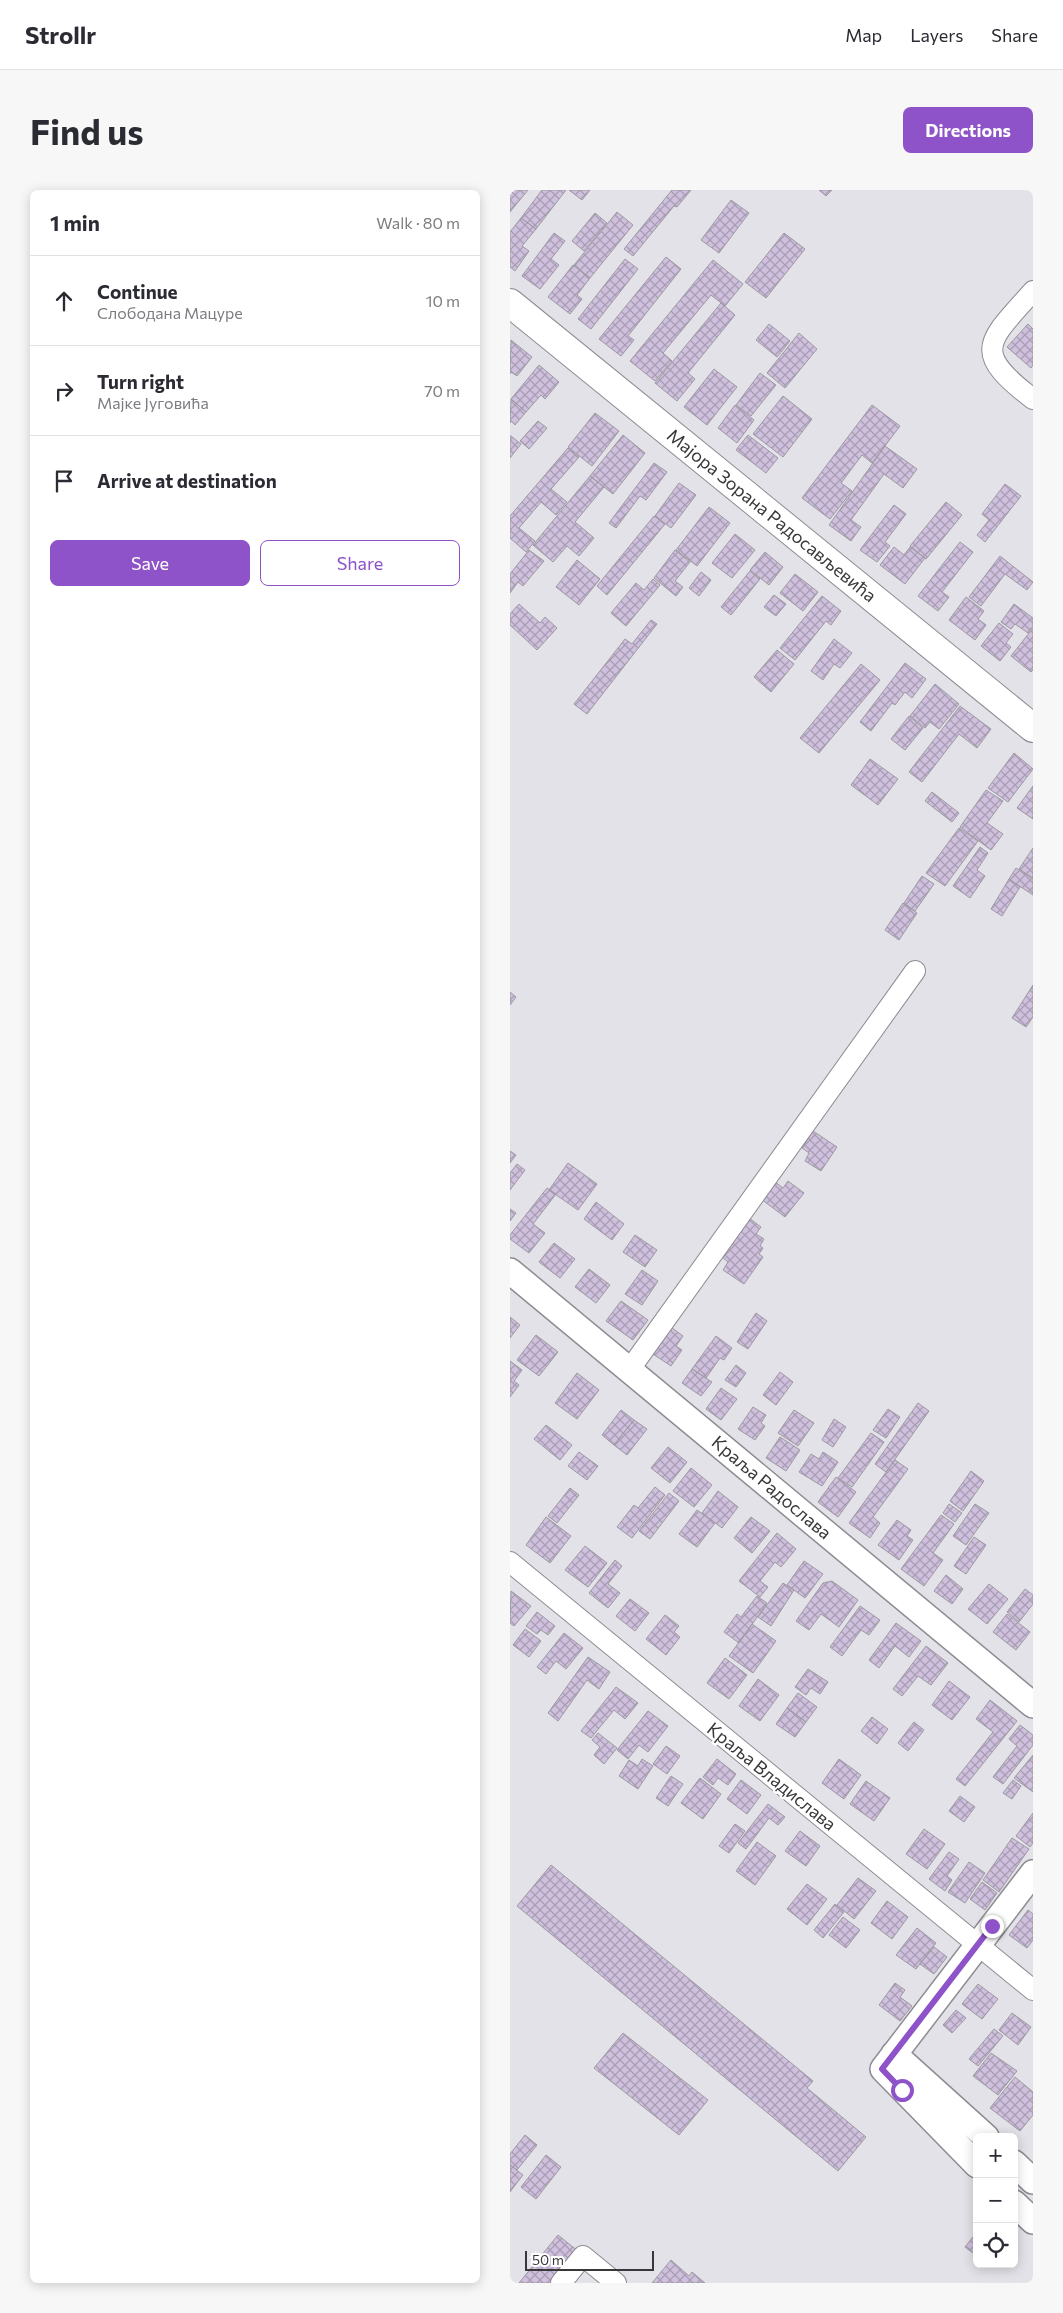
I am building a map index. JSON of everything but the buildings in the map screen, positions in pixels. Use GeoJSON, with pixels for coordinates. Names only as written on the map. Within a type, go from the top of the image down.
{"type":"FeatureCollection","features":[{"type":"Feature","properties":{"kind":"main road","name":"Мајора Зорана Радосављевића"},"geometry":{"type":"LineString","coordinates":[[510,303],[1033,728]]}},
{"type":"Feature","properties":{"kind":"street"},"geometry":{"type":"LineString","coordinates":[[1033,291],[992,340],[992,354],[996,367],[1011,382],[1033,399]]}},
{"type":"Feature","properties":{"kind":"street"},"geometry":{"type":"LineString","coordinates":[[630,1369],[915,971]]}},
{"type":"Feature","properties":{"kind":"street","name":"Краља Радослава"},"geometry":{"type":"LineString","coordinates":[[510,1271],[1033,1704]]}},
{"type":"Feature","properties":{"kind":"street","name":"Краља Владислава"},"geometry":{"type":"LineString","coordinates":[[510,1562],[1033,1990]]}},
{"type":"Feature","properties":{"kind":"street"},"geometry":{"type":"LineString","coordinates":[[888,2061],[1033,1873]]}},
{"type":"Feature","properties":{"kind":"street"},"geometry":{"type":"LineString","coordinates":[[888,2061],[981,2133]]}},
{"type":"Feature","properties":{"kind":"street"},"geometry":{"type":"LineString","coordinates":[[888,2061],[973,2160]]}},
{"type":"Feature","properties":{"kind":"street"},"geometry":{"type":"LineString","coordinates":[[1018,2167],[1033,2181]]}},
{"type":"Feature","properties":{"kind":"street"},"geometry":{"type":"LineString","coordinates":[[1018,2207],[1033,2221]]}},
{"type":"Feature","properties":{"kind":"street"},"geometry":{"type":"LineString","coordinates":[[560,2283],[583,2256],[616,2283]]}},
{"type":"Feature","properties":{"kind":"route"},"geometry":{"type":"LineString","coordinates":[[902,2090],[882,2069],[992,1926]]}}]}
